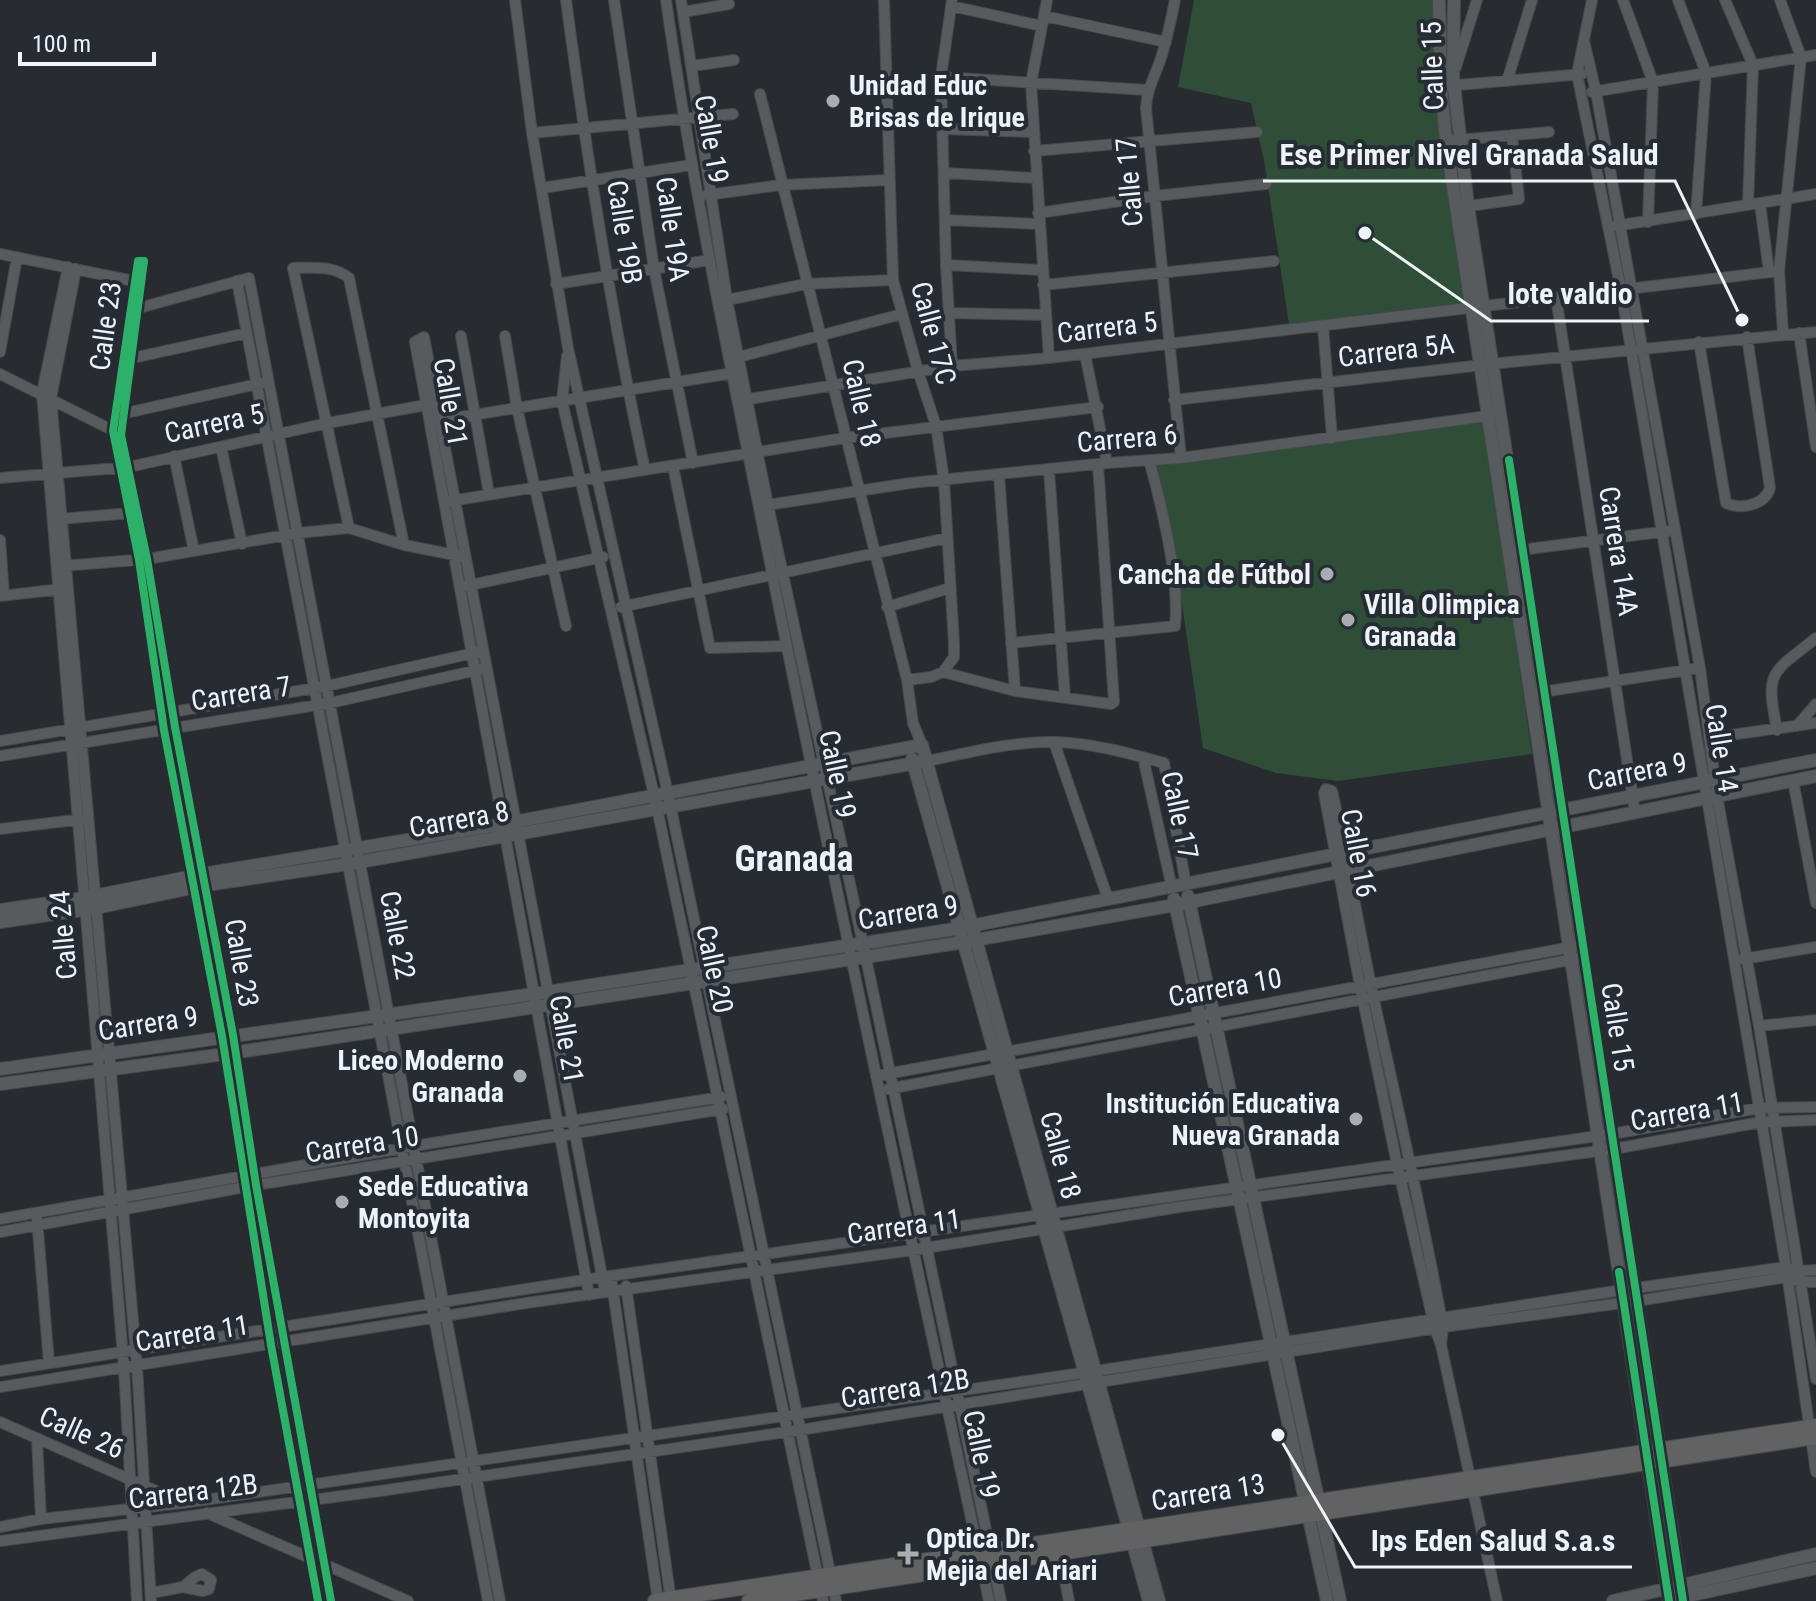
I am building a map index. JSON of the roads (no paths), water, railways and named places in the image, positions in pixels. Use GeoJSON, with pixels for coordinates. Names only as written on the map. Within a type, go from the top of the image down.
{"type":"FeatureCollection","features":[{"type":"Feature","properties":{"kind":"main road","name":"Carrera 13"},"geometry":{"type":"LineString","coordinates":[[749,1601],[986,1558],[1813,1432]]}},
{"type":"Feature","properties":{"kind":"main road","name":"Carrera 13"},"geometry":{"type":"LineString","coordinates":[[986,1558],[1060,1554],[1136,1535]]}},
{"type":"Feature","properties":{"kind":"main road","name":"Carrera 13"},"geometry":{"type":"LineString","coordinates":[[662,1600],[827,1589]]}},
{"type":"Feature","properties":{"kind":"street","name":"Calle 20"},"geometry":{"type":"LineString","coordinates":[[515,0],[532,133],[568,348],[625,606],[698,975],[719,1110],[787,1432],[827,1589]]}},
{"type":"Feature","properties":{"kind":"street","name":"Calle 19B"},"geometry":{"type":"LineString","coordinates":[[566,0],[583,128],[627,390],[645,470]]}},
{"type":"Feature","properties":{"kind":"street","name":"Calle 19A"},"geometry":{"type":"LineString","coordinates":[[614,0],[654,269],[693,463]]}},
{"type":"Feature","properties":{"kind":"street","name":"Calle 19"},"geometry":{"type":"LineString","coordinates":[[666,0],[697,197],[789,626],[800,649],[805,672],[818,766]]}},
{"type":"Feature","properties":{"kind":"street","name":"Calle 19"},"geometry":{"type":"LineString","coordinates":[[681,0],[727,300],[739,357],[742,400]]}},
{"type":"Feature","properties":{"kind":"street","name":"Calle 17C"},"geometry":{"type":"LineString","coordinates":[[884,0],[893,280],[936,426],[944,480],[954,657],[943,672]]}},
{"type":"Feature","properties":{"kind":"street"},"geometry":{"type":"LineString","coordinates":[[1047,0],[1031,83],[1049,358]]}},
{"type":"Feature","properties":{"kind":"street","name":"Calle 17"},"geometry":{"type":"LineString","coordinates":[[1175,0],[1158,69],[1147,90],[1161,272],[1181,458]]}},
{"type":"Feature","properties":{"kind":"street","name":"Calle 15"},"geometry":{"type":"LineString","coordinates":[[1439,0],[1462,207],[1605,1135],[1623,1296],[1682,1594]]}},
{"type":"Feature","properties":{"kind":"street","name":"Calle 15"},"geometry":{"type":"LineString","coordinates":[[1449,83],[1454,0]]}},
{"type":"Feature","properties":{"kind":"street"},"geometry":{"type":"LineString","coordinates":[[1477,0],[1449,83],[1507,81],[1591,72]]}},
{"type":"Feature","properties":{"kind":"street"},"geometry":{"type":"LineString","coordinates":[[1507,81],[1532,0]]}},
{"type":"Feature","properties":{"kind":"street","name":"Calle 14"},"geometry":{"type":"LineString","coordinates":[[1592,0],[1577,74],[1642,348],[1685,670],[1709,782],[1733,961],[1813,1432],[1816,1472]]}},
{"type":"Feature","properties":{"kind":"street"},"geometry":{"type":"LineString","coordinates":[[1623,0],[1653,82],[1648,222]]}},
{"type":"Feature","properties":{"kind":"street"},"geometry":{"type":"LineString","coordinates":[[1678,0],[1706,73],[1696,214]]}},
{"type":"Feature","properties":{"kind":"street"},"geometry":{"type":"LineString","coordinates":[[1725,0],[1753,65],[1754,204],[1774,271],[1783,333]]}},
{"type":"Feature","properties":{"kind":"street"},"geometry":{"type":"LineString","coordinates":[[1774,271],[1801,57],[1780,0]]}},
{"type":"Feature","properties":{"kind":"street"},"geometry":{"type":"LineString","coordinates":[[952,366],[941,77],[952,3],[1166,42]]}},
{"type":"Feature","properties":{"kind":"street"},"geometry":{"type":"LineString","coordinates":[[683,12],[729,4]]}},
{"type":"Feature","properties":{"kind":"street","name":"Calle 14"},"geometry":{"type":"LineString","coordinates":[[1583,34],[1596,92],[1614,226]]}},
{"type":"Feature","properties":{"kind":"street"},"geometry":{"type":"LineString","coordinates":[[1582,94],[1816,55]]}},
{"type":"Feature","properties":{"kind":"street"},"geometry":{"type":"LineString","coordinates":[[692,66],[734,60]]}},
{"type":"Feature","properties":{"kind":"street"},"geometry":{"type":"LineString","coordinates":[[941,77],[1147,90]]}},
{"type":"Feature","properties":{"kind":"street","name":"Calle 18"},"geometry":{"type":"LineString","coordinates":[[760,94],[907,680],[920,762],[966,927],[977,940],[1001,1053]]}},
{"type":"Feature","properties":{"kind":"street"},"geometry":{"type":"LineString","coordinates":[[532,133],[733,114]]}},
{"type":"Feature","properties":{"kind":"street"},"geometry":{"type":"LineString","coordinates":[[943,129],[1033,132]]}},
{"type":"Feature","properties":{"kind":"street"},"geometry":{"type":"LineString","coordinates":[[1034,151],[1257,132]]}},
{"type":"Feature","properties":{"kind":"street"},"geometry":{"type":"LineString","coordinates":[[1453,140],[1549,132]]}},
{"type":"Feature","properties":{"kind":"street"},"geometry":{"type":"LineString","coordinates":[[1462,207],[1519,199],[1512,135]]}},
{"type":"Feature","properties":{"kind":"street"},"geometry":{"type":"LineString","coordinates":[[542,188],[691,165]]}},
{"type":"Feature","properties":{"kind":"street"},"geometry":{"type":"LineString","coordinates":[[945,173],[1036,178]]}},
{"type":"Feature","properties":{"kind":"street"},"geometry":{"type":"LineString","coordinates":[[697,197],[781,185],[889,180]]}},
{"type":"Feature","properties":{"kind":"street"},"geometry":{"type":"LineString","coordinates":[[945,220],[1039,218],[1155,196],[1266,184]]}},
{"type":"Feature","properties":{"kind":"street"},"geometry":{"type":"LineString","coordinates":[[1614,226],[1816,194]]}},
{"type":"Feature","properties":{"kind":"street"},"geometry":{"type":"LineString","coordinates":[[0,254],[72,268]]}},
{"type":"Feature","properties":{"kind":"street"},"geometry":{"type":"LineString","coordinates":[[0,352],[17,257]]}},
{"type":"Feature","properties":{"kind":"street"},"geometry":{"type":"LineString","coordinates":[[556,284],[710,260]]}},
{"type":"Feature","properties":{"kind":"street"},"geometry":{"type":"LineString","coordinates":[[1043,285],[1274,261]]}},
{"type":"Feature","properties":{"kind":"street"},"geometry":{"type":"LineString","coordinates":[[946,265],[1042,270]]}},
{"type":"Feature","properties":{"kind":"street","name":"Calle 23"},"geometry":{"type":"LineString","coordinates":[[72,268],[137,282],[117,433],[143,559],[170,729],[228,1035],[271,1345],[318,1601]]}},
{"type":"Feature","properties":{"kind":"street","name":"Calle 24"},"geometry":{"type":"LineString","coordinates":[[72,268],[47,395],[104,1055],[110,1200],[123,1352],[137,1601]]}},
{"type":"Feature","properties":{"kind":"street"},"geometry":{"type":"LineString","coordinates":[[349,528],[293,268],[331,269],[349,278],[404,545]]}},
{"type":"Feature","properties":{"kind":"street","name":"Carrera 5"},"geometry":{"type":"LineString","coordinates":[[742,400],[952,366],[1085,354],[1774,271]]}},
{"type":"Feature","properties":{"kind":"street","name":"Calle 22"},"geometry":{"type":"LineString","coordinates":[[351,849],[327,686],[249,278],[237,281],[314,687],[354,863],[382,1014],[417,1160],[500,1601]]}},
{"type":"Feature","properties":{"kind":"street"},"geometry":{"type":"LineString","coordinates":[[727,300],[806,284],[893,280]]}},
{"type":"Feature","properties":{"kind":"street"},"geometry":{"type":"LineString","coordinates":[[134,310],[237,281]]}},
{"type":"Feature","properties":{"kind":"street","name":"Calle 14"},"geometry":{"type":"LineString","coordinates":[[1627,289],[1630,349],[1700,668],[1709,738],[1709,782]]}},
{"type":"Feature","properties":{"kind":"street","name":"Carrera 14A"},"geometry":{"type":"LineString","coordinates":[[1556,297],[1635,812]]}},
{"type":"Feature","properties":{"kind":"street"},"geometry":{"type":"LineString","coordinates":[[950,313],[1046,315]]}},
{"type":"Feature","properties":{"kind":"street"},"geometry":{"type":"LineString","coordinates":[[739,357],[902,314]]}},
{"type":"Feature","properties":{"kind":"street"},"geometry":{"type":"LineString","coordinates":[[1323,325],[1332,438]]}},
{"type":"Feature","properties":{"kind":"street","name":"Carrera 5A"},"geometry":{"type":"LineString","coordinates":[[1174,400],[1485,364],[1816,332]]}},
{"type":"Feature","properties":{"kind":"street"},"geometry":{"type":"LineString","coordinates":[[127,359],[247,333]]}},
{"type":"Feature","properties":{"kind":"street"},"geometry":{"type":"LineString","coordinates":[[1799,333],[1816,447]]}},
{"type":"Feature","properties":{"kind":"street"},"geometry":{"type":"LineString","coordinates":[[461,336],[489,494]]}},
{"type":"Feature","properties":{"kind":"street"},"geometry":{"type":"LineString","coordinates":[[505,336],[517,408],[566,626]]}},
{"type":"Feature","properties":{"kind":"street","name":"Calle 21"},"geometry":{"type":"LineString","coordinates":[[432,404],[415,342],[424,337],[432,404],[478,652],[487,668],[535,1000],[589,1295]]}},
{"type":"Feature","properties":{"kind":"street"},"geometry":{"type":"LineString","coordinates":[[1699,342],[1726,503],[1741,506],[1760,502],[1770,493],[1747,337]]}},
{"type":"Feature","properties":{"kind":"street","name":"Calle 20"},"geometry":{"type":"LineString","coordinates":[[568,348],[562,401],[611,609],[662,801]]}},
{"type":"Feature","properties":{"kind":"street"},"geometry":{"type":"LineString","coordinates":[[907,680],[943,672],[1015,691],[1111,704],[1115,698],[1103,463],[1098,407],[1085,354]]}},
{"type":"Feature","properties":{"kind":"street"},"geometry":{"type":"LineString","coordinates":[[435,421],[733,373]]}},
{"type":"Feature","properties":{"kind":"street"},"geometry":{"type":"LineString","coordinates":[[0,374],[47,395],[117,433]]}},
{"type":"Feature","properties":{"kind":"street"},"geometry":{"type":"LineString","coordinates":[[120,414],[269,382]]}},
{"type":"Feature","properties":{"kind":"street","name":"Carrera 5"},"geometry":{"type":"LineString","coordinates":[[0,478],[126,468],[378,412],[432,404]]}},
{"type":"Feature","properties":{"kind":"street","name":"Carrera 6"},"geometry":{"type":"LineString","coordinates":[[450,501],[845,438],[1098,407]]}},
{"type":"Feature","properties":{"kind":"street","name":"Carrera 6"},"geometry":{"type":"LineString","coordinates":[[763,505],[858,489],[1103,463],[1181,458],[1493,415]]}},
{"type":"Feature","properties":{"kind":"street"},"geometry":{"type":"LineString","coordinates":[[221,447],[242,544]]}},
{"type":"Feature","properties":{"kind":"street"},"geometry":{"type":"LineString","coordinates":[[174,456],[194,551]]}},
{"type":"Feature","properties":{"kind":"street"},"geometry":{"type":"LineString","coordinates":[[1011,643],[1175,626],[1176,598],[1149,460]]}},
{"type":"Feature","properties":{"kind":"street"},"geometry":{"type":"LineString","coordinates":[[673,466],[710,648],[787,649]]}},
{"type":"Feature","properties":{"kind":"street","name":"Calle 23"},"geometry":{"type":"LineString","coordinates":[[126,468],[131,513],[143,559]]}},
{"type":"Feature","properties":{"kind":"street"},"geometry":{"type":"LineString","coordinates":[[1049,469],[1065,698]]}},
{"type":"Feature","properties":{"kind":"street"},"geometry":{"type":"LineString","coordinates":[[999,475],[1015,691]]}},
{"type":"Feature","properties":{"kind":"street"},"geometry":{"type":"LineString","coordinates":[[57,519],[131,513]]}},
{"type":"Feature","properties":{"kind":"street"},"geometry":{"type":"LineString","coordinates":[[61,566],[143,559],[298,533],[349,528],[404,545],[460,556]]}},
{"type":"Feature","properties":{"kind":"street"},"geometry":{"type":"LineString","coordinates":[[1516,551],[1668,531]]}},
{"type":"Feature","properties":{"kind":"street"},"geometry":{"type":"LineString","coordinates":[[611,609],[947,538]]}},
{"type":"Feature","properties":{"kind":"street"},"geometry":{"type":"LineString","coordinates":[[0,540],[2,596],[63,589]]}},
{"type":"Feature","properties":{"kind":"street"},"geometry":{"type":"LineString","coordinates":[[466,586],[599,560],[613,552]]}},
{"type":"Feature","properties":{"kind":"street"},"geometry":{"type":"LineString","coordinates":[[887,607],[950,588]]}},
{"type":"Feature","properties":{"kind":"street","name":"Calle 19"},"geometry":{"type":"LineString","coordinates":[[789,626],[787,649],[792,674],[864,950],[957,1391],[986,1558],[989,1601]]}},
{"type":"Feature","properties":{"kind":"street"},"geometry":{"type":"LineString","coordinates":[[1777,730],[1770,689],[1772,678],[1779,668],[1816,638]]}},
{"type":"Feature","properties":{"kind":"street","name":"Calle 21"},"geometry":{"type":"LineString","coordinates":[[478,652],[475,670],[548,990],[607,1277],[662,1600]]}},
{"type":"Feature","properties":{"kind":"street","name":"Carrera 7"},"geometry":{"type":"LineString","coordinates":[[0,741],[327,686],[478,652]]}},
{"type":"Feature","properties":{"kind":"street","name":"Carrera 7"},"geometry":{"type":"LineString","coordinates":[[0,756],[330,703],[487,668]]}},
{"type":"Feature","properties":{"kind":"street"},"geometry":{"type":"LineString","coordinates":[[1537,692],[1700,668]]}},
{"type":"Feature","properties":{"kind":"street"},"geometry":{"type":"LineString","coordinates":[[1797,726],[1816,704]]}},
{"type":"Feature","properties":{"kind":"street"},"geometry":{"type":"LineString","coordinates":[[1709,738],[1816,723]]}},
{"type":"Feature","properties":{"kind":"street"},"geometry":{"type":"LineString","coordinates":[[920,762],[1014,744],[1054,742],[1104,747],[1143,757]]}},
{"type":"Feature","properties":{"kind":"street"},"geometry":{"type":"LineString","coordinates":[[1054,742],[1108,899]]}},
{"type":"Feature","properties":{"kind":"street","name":"Carrera 8"},"geometry":{"type":"LineString","coordinates":[[662,801],[916,746]]}},
{"type":"Feature","properties":{"kind":"street","name":"Calle 17"},"geometry":{"type":"LineString","coordinates":[[1278,1348],[1253,1198],[1244,1185],[1201,1023],[1143,757],[1164,763],[1244,1185],[1239,1200],[1278,1348],[1313,1509],[1327,1601]]}},
{"type":"Feature","properties":{"kind":"street","name":"Carrera 9"},"geometry":{"type":"LineString","coordinates":[[0,1084],[386,1029],[535,1000],[548,990],[851,960],[864,950],[966,927],[1816,760]]}},
{"type":"Feature","properties":{"kind":"street","name":"Carrera 8"},"geometry":{"type":"LineString","coordinates":[[199,881],[354,863],[511,828],[662,801],[920,762]]}},
{"type":"Feature","properties":{"kind":"street","name":"Carrera 9"},"geometry":{"type":"LineString","coordinates":[[0,1069],[382,1014],[535,1000],[551,1004],[849,946],[864,950],[977,940],[1175,905],[1816,776]]}},
{"type":"Feature","properties":{"kind":"street","name":"Calle 19"},"geometry":{"type":"LineString","coordinates":[[821,779],[851,960],[945,1399],[960,1466],[1001,1601]]}},
{"type":"Feature","properties":{"kind":"street"},"geometry":{"type":"LineString","coordinates":[[1793,780],[1812,853],[1816,903]]}},
{"type":"Feature","properties":{"kind":"street","name":"Calle 16"},"geometry":{"type":"LineString","coordinates":[[1341,854],[1324,793],[1328,789],[1332,791],[1365,985],[1414,1176],[1441,1345],[1497,1601]]}},
{"type":"Feature","properties":{"kind":"street","name":"Calle 14"},"geometry":{"type":"LineString","coordinates":[[1711,797],[1747,959],[1816,1379]]}},
{"type":"Feature","properties":{"kind":"street"},"geometry":{"type":"LineString","coordinates":[[0,829],[83,819]]}},
{"type":"Feature","properties":{"kind":"street","name":"Carrera 8"},"geometry":{"type":"LineString","coordinates":[[0,922],[351,849],[511,828]]}},
{"type":"Feature","properties":{"kind":"street","name":"Carrera 8"},"geometry":{"type":"LineString","coordinates":[[0,910],[90,903]]}},
{"type":"Feature","properties":{"kind":"street","name":"Calle 18"},"geometry":{"type":"LineString","coordinates":[[966,927],[963,942],[1001,1053],[1136,1535],[1159,1601]]}},
{"type":"Feature","properties":{"kind":"street"},"geometry":{"type":"LineString","coordinates":[[1733,961],[1816,947]]}},
{"type":"Feature","properties":{"kind":"street","name":"Carrera 10"},"geometry":{"type":"LineString","coordinates":[[878,1091],[1005,1067],[1365,985],[1577,952]]}},
{"type":"Feature","properties":{"kind":"street","name":"Carrera 10"},"geometry":{"type":"LineString","coordinates":[[1215,1020],[1368,998],[1577,952]]}},
{"type":"Feature","properties":{"kind":"street","name":"Calle 20"},"geometry":{"type":"LineString","coordinates":[[698,975],[730,1095],[768,1270],[797,1413],[827,1589]]}},
{"type":"Feature","properties":{"kind":"street","name":"Calle 16"},"geometry":{"type":"LineString","coordinates":[[1368,998],[1397,1164],[1438,1323]]}},
{"type":"Feature","properties":{"kind":"street"},"geometry":{"type":"LineString","coordinates":[[1759,1026],[1816,1020]]}},
{"type":"Feature","properties":{"kind":"street","name":"Carrera 10"},"geometry":{"type":"LineString","coordinates":[[876,1076],[1001,1053],[1201,1023]]}},
{"type":"Feature","properties":{"kind":"street","name":"Calle 22"},"geometry":{"type":"LineString","coordinates":[[386,1029],[402,1150],[488,1601]]}},
{"type":"Feature","properties":{"kind":"street"},"geometry":{"type":"LineString","coordinates":[[941,1064],[942,1079]]}},
{"type":"Feature","properties":{"kind":"street","name":"Calle 24"},"geometry":{"type":"LineString","coordinates":[[105,1070],[122,1198],[137,1366],[151,1597]]}},
{"type":"Feature","properties":{"kind":"street","name":"Carrera 10"},"geometry":{"type":"LineString","coordinates":[[0,1232],[123,1211],[250,1180],[414,1146],[730,1095]]}},
{"type":"Feature","properties":{"kind":"street","name":"Carrera 11"},"geometry":{"type":"LineString","coordinates":[[0,1371],[586,1280],[1605,1135],[1759,1108],[1816,1107]]}},
{"type":"Feature","properties":{"kind":"street","name":"Carrera 10"},"geometry":{"type":"LineString","coordinates":[[0,1219],[250,1180],[405,1163],[733,1108]]}},
{"type":"Feature","properties":{"kind":"street","name":"Carrera 11"},"geometry":{"type":"LineString","coordinates":[[0,1387],[1180,1207],[1607,1150],[1775,1120],[1816,1120]]}},
{"type":"Feature","properties":{"kind":"street","name":"Calle 15"},"geometry":{"type":"LineString","coordinates":[[1607,1150],[1636,1295],[1668,1598]]}},
{"type":"Feature","properties":{"kind":"street","name":"Calle 23"},"geometry":{"type":"LineString","coordinates":[[250,1180],[282,1327],[331,1601]]}},
{"type":"Feature","properties":{"kind":"street"},"geometry":{"type":"LineString","coordinates":[[1178,1194],[1180,1207]]}},
{"type":"Feature","properties":{"kind":"street"},"geometry":{"type":"LineString","coordinates":[[36,1213],[49,1363]]}},
{"type":"Feature","properties":{"kind":"street","name":"Carrera 12B"},"geometry":{"type":"LineString","coordinates":[[1801,1276],[1816,1270]]}},
{"type":"Feature","properties":{"kind":"street"},"geometry":{"type":"LineString","coordinates":[[653,1271],[655,1286]]}},
{"type":"Feature","properties":{"kind":"street","name":"Carrera 12B"},"geometry":{"type":"LineString","coordinates":[[0,1527],[797,1413],[945,1399],[959,1403],[1092,1377],[1787,1272],[1816,1282]]}},
{"type":"Feature","properties":{"kind":"street"},"geometry":{"type":"LineString","coordinates":[[624,1275],[649,1450],[662,1600]]}},
{"type":"Feature","properties":{"kind":"street"},"geometry":{"type":"LineString","coordinates":[[936,1354],[948,1350]]}},
{"type":"Feature","properties":{"kind":"street","name":"Carrera 12B"},"geometry":{"type":"LineString","coordinates":[[0,1541],[380,1491],[787,1432],[945,1399],[957,1391],[1092,1377]]}},
{"type":"Feature","properties":{"kind":"street","name":"Calle 26"},"geometry":{"type":"LineString","coordinates":[[0,1422],[408,1601]]}},
{"type":"Feature","properties":{"kind":"street"},"geometry":{"type":"LineString","coordinates":[[37,1439],[41,1519]]}},
{"type":"Feature","properties":{"kind":"street"},"geometry":{"type":"LineString","coordinates":[[960,1466],[971,1462]]}},
{"type":"Feature","properties":{"kind":"street"},"geometry":{"type":"LineString","coordinates":[[377,1474],[380,1491]]}},
{"type":"Feature","properties":{"kind":"street","name":"Calle 17"},"geometry":{"type":"LineString","coordinates":[[1313,1509],[1340,1601]]}},
{"type":"Feature","properties":{"kind":"street","name":"Calle 18"},"geometry":{"type":"LineString","coordinates":[[1136,1535],[1149,1601]]}},
{"type":"Feature","properties":{"kind":"street"},"geometry":{"type":"LineString","coordinates":[[1060,1554],[1069,1601]]}},
{"type":"Feature","properties":{"kind":"street"},"geometry":{"type":"LineString","coordinates":[[1613,1601],[1668,1598],[1816,1554]]}},
{"type":"Feature","properties":{"kind":"street"},"geometry":{"type":"LineString","coordinates":[[1682,1594],[1816,1568]]}},
{"type":"Feature","properties":{"kind":"street"},"geometry":{"type":"LineString","coordinates":[[151,1597],[183,1587]]}},
{"type":"Feature","properties":{"kind":"place","name":"Unidad Educ Brisas de Irique"},"geometry":{"type":"Point","coordinates":[833,101]}},
{"type":"Feature","properties":{"kind":"place","name":"lote valdio"},"geometry":{"type":"Point","coordinates":[1365,233]}},
{"type":"Feature","properties":{"kind":"place","name":"Ese Primer Nivel Granada Salud"},"geometry":{"type":"Point","coordinates":[1742,320]}},
{"type":"Feature","properties":{"kind":"place","name":"Cancha de Fútbol"},"geometry":{"type":"Point","coordinates":[1327,574]}},
{"type":"Feature","properties":{"kind":"place","name":"Villa Olimpica Granada"},"geometry":{"type":"Point","coordinates":[1348,620]}},
{"type":"Feature","properties":{"kind":"place","name":"Liceo Moderno Granada"},"geometry":{"type":"Point","coordinates":[520,1076]}},
{"type":"Feature","properties":{"kind":"place","name":"Institución Educativa Nueva Granada"},"geometry":{"type":"Point","coordinates":[1356,1119]}},
{"type":"Feature","properties":{"kind":"place","name":"Sede Educativa Montoyita"},"geometry":{"type":"Point","coordinates":[342,1202]}},
{"type":"Feature","properties":{"kind":"place","name":"Ips Eden Salud S.a.s"},"geometry":{"type":"Point","coordinates":[1278,1435]}},
{"type":"Feature","properties":{"kind":"place","name":"Optica Dr. Mejia del Ariari"},"geometry":{"type":"Point","coordinates":[908,1554]}},
{"type":"Feature","properties":{"kind":"district","name":"Granada"},"geometry":{"type":"Point","coordinates":[794,858]}}]}
